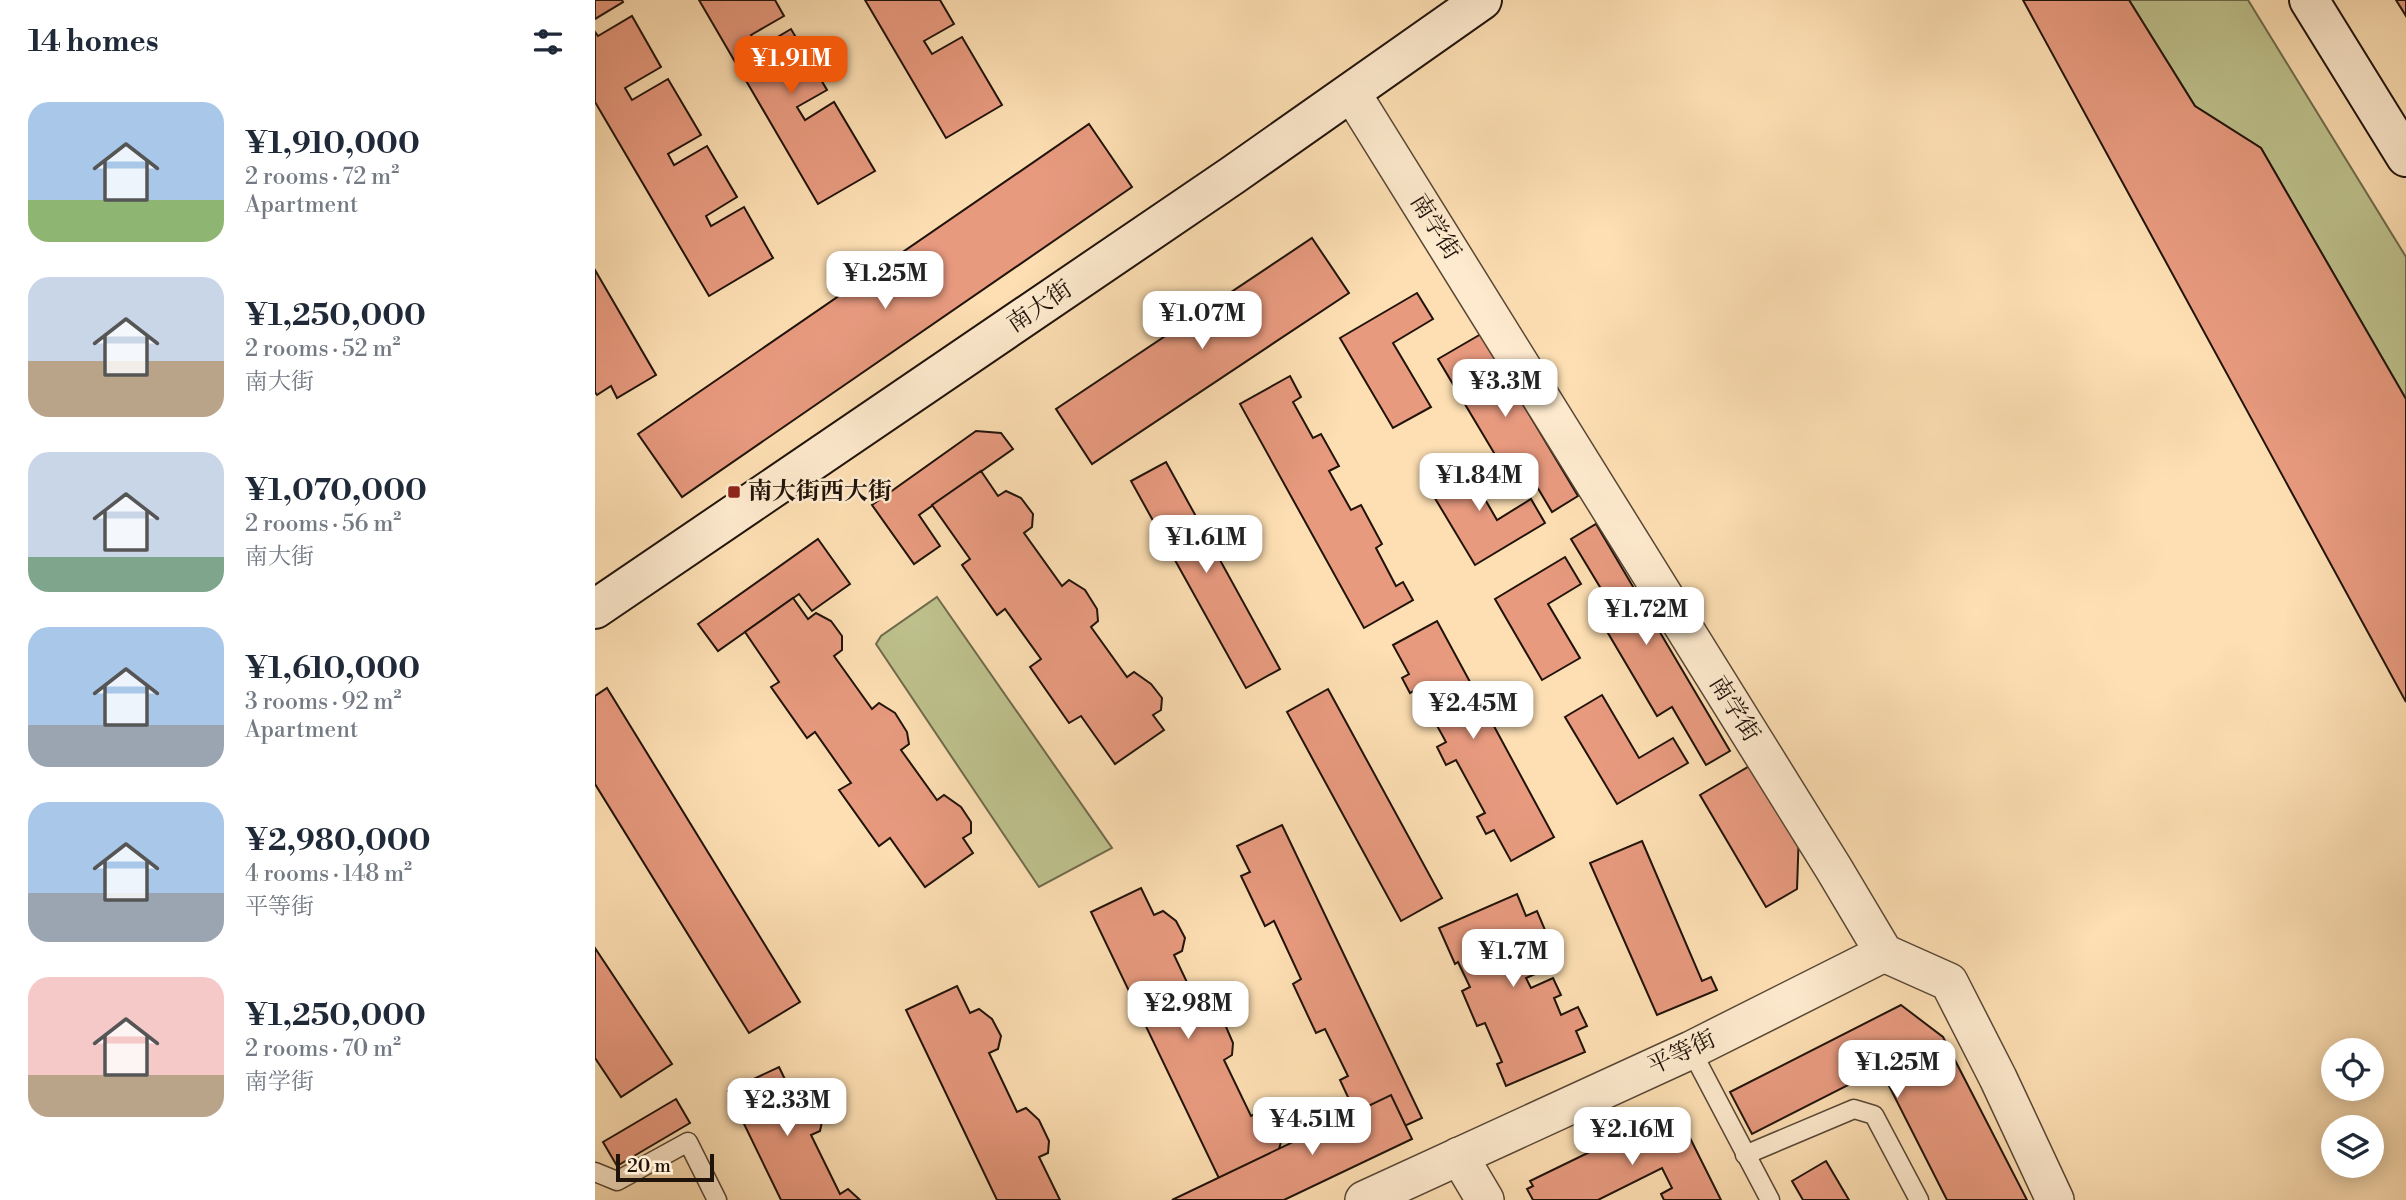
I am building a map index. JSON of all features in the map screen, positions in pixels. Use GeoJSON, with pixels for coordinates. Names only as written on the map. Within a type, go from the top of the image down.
{"type":"FeatureCollection","features":[{"type":"Feature","properties":{"kind":"street","name":"南大街"},"geometry":{"type":"LineString","coordinates":[[595,609],[1482,0]]}},
{"type":"Feature","properties":{"kind":"street"},"geometry":{"type":"LineString","coordinates":[[2309,0],[2406,157]]}},
{"type":"Feature","properties":{"kind":"street","name":"南学街"},"geometry":{"type":"LineString","coordinates":[[1351,92],[1884,953]]}},
{"type":"Feature","properties":{"kind":"street"},"geometry":{"type":"LineString","coordinates":[[1884,953],[1949,982],[2055,1200]]}},
{"type":"Feature","properties":{"kind":"street","name":"平等街"},"geometry":{"type":"LineString","coordinates":[[1364,1200],[1691,1049],[1884,953]]}},
{"type":"Feature","properties":{"kind":"street"},"geometry":{"type":"LineString","coordinates":[[1459,1156],[1485,1200]]}},
{"type":"Feature","properties":{"kind":"lane"},"geometry":{"type":"LineString","coordinates":[[1691,1049],[1770,1200]]}},
{"type":"Feature","properties":{"kind":"lane"},"geometry":{"type":"LineString","coordinates":[[1745,1155],[1854,1109],[1874,1115],[1919,1200]]}},
{"type":"Feature","properties":{"kind":"lane"},"geometry":{"type":"LineString","coordinates":[[595,1172],[617,1181],[688,1142],[717,1200]]}},
{"type":"Feature","properties":{"kind":"green space"},"geometry":{"type":"Polygon","coordinates":[[[2129,0],[2248,0],[2406,257],[2406,399],[2261,148],[2195,106],[2129,0]]]}},
{"type":"Feature","properties":{"kind":"green space"},"geometry":{"type":"Polygon","coordinates":[[[937,597],[1112,848],[1039,887],[876,644],[881,636],[937,597]]]}},
{"type":"Feature","properties":{"kind":"building"},"geometry":{"type":"Polygon","coordinates":[[[595,0],[622,0],[623,2],[595,19],[595,0]]]}},
{"type":"Feature","properties":{"kind":"building"},"geometry":{"type":"Polygon","coordinates":[[[699,0],[775,0],[784,16],[751,35],[759,48],[791,29],[827,90],[797,107],[805,120],[834,102],[875,171],[818,204],[699,0]]]}},
{"type":"Feature","properties":{"kind":"building"},"geometry":{"type":"Polygon","coordinates":[[[865,0],[940,0],[954,24],[924,41],[932,54],[962,37],[1002,105],[946,138],[865,0]]]}},
{"type":"Feature","properties":{"kind":"building"},"geometry":{"type":"Polygon","coordinates":[[[2023,0],[2129,0],[2195,106],[2261,148],[2406,399],[2406,702],[2023,0]]]}},
{"type":"Feature","properties":{"kind":"building"},"geometry":{"type":"Polygon","coordinates":[[[2396,0],[2406,0],[2406,16],[2396,0]]]}},
{"type":"Feature","properties":{"kind":"building"},"geometry":{"type":"Polygon","coordinates":[[[632,16],[661,67],[625,88],[632,100],[668,79],[701,135],[668,154],[674,165],[707,146],[737,197],[706,216],[711,226],[744,207],[773,258],[709,296],[595,102],[595,32],[598,36],[632,16]]]}},
{"type":"Feature","properties":{"kind":"building"},"geometry":{"type":"Polygon","coordinates":[[[1089,124],[1132,187],[682,497],[638,434],[1089,124]]]}},
{"type":"Feature","properties":{"kind":"building"},"geometry":{"type":"Polygon","coordinates":[[[1312,238],[1349,293],[1092,464],[1056,409],[1312,238]]]}},
{"type":"Feature","properties":{"kind":"building"},"geometry":{"type":"Polygon","coordinates":[[[595,270],[656,375],[617,398],[611,386],[597,395],[595,392],[595,270]]]}},
{"type":"Feature","properties":{"kind":"building"},"geometry":{"type":"Polygon","coordinates":[[[1417,293],[1433,319],[1393,343],[1431,407],[1393,428],[1340,338],[1417,293]]]}},
{"type":"Feature","properties":{"kind":"building"},"geometry":{"type":"Polygon","coordinates":[[[1481,334],[1578,496],[1552,512],[1523,463],[1506,473],[1438,359],[1481,334]]]}},
{"type":"Feature","properties":{"kind":"building"},"geometry":{"type":"Polygon","coordinates":[[[1290,376],[1301,397],[1293,402],[1313,438],[1321,434],[1339,466],[1329,471],[1351,510],[1361,505],[1382,544],[1376,548],[1396,586],[1403,582],[1413,600],[1364,628],[1240,404],[1290,376]]]}},
{"type":"Feature","properties":{"kind":"building"},"geometry":{"type":"Polygon","coordinates":[[[976,431],[1001,433],[1013,449],[919,515],[940,546],[914,564],[872,505],[976,431]]]}},
{"type":"Feature","properties":{"kind":"building"},"geometry":{"type":"Polygon","coordinates":[[[1461,458],[1497,520],[1531,499],[1545,523],[1475,565],[1424,480],[1461,458]]]}},
{"type":"Feature","properties":{"kind":"building"},"geometry":{"type":"Polygon","coordinates":[[[1166,462],[1280,669],[1246,688],[1131,481],[1166,462]]]}},
{"type":"Feature","properties":{"kind":"building"},"geometry":{"type":"Polygon","coordinates":[[[981,471],[998,496],[1006,491],[1021,498],[1033,514],[1032,527],[1024,533],[1062,586],[1069,580],[1085,590],[1097,609],[1098,621],[1091,627],[1127,677],[1134,672],[1151,684],[1162,698],[1161,710],[1153,715],[1164,730],[1115,764],[1081,716],[1069,723],[1030,667],[1041,659],[1005,609],[997,615],[962,565],[970,559],[932,505],[981,471]]]}},
{"type":"Feature","properties":{"kind":"building"},"geometry":{"type":"Polygon","coordinates":[[[1596,524],[1730,751],[1706,765],[1672,707],[1657,716],[1592,606],[1606,597],[1571,539],[1596,524]]]}},
{"type":"Feature","properties":{"kind":"building"},"geometry":{"type":"Polygon","coordinates":[[[818,539],[850,584],[812,611],[799,594],[718,651],[698,624],[818,539]]]}},
{"type":"Feature","properties":{"kind":"building"},"geometry":{"type":"Polygon","coordinates":[[[1565,557],[1581,584],[1548,604],[1580,658],[1542,680],[1495,599],[1565,557]]]}},
{"type":"Feature","properties":{"kind":"building"},"geometry":{"type":"Polygon","coordinates":[[[793,598],[808,619],[816,613],[831,621],[842,636],[842,650],[834,656],[872,709],[879,703],[895,713],[907,732],[909,744],[901,750],[937,800],[944,795],[961,807],[971,822],[971,833],[963,838],[973,853],[925,887],[890,838],[879,846],[839,790],[851,783],[815,732],[807,738],[771,687],[779,682],[745,632],[793,598]]]}},
{"type":"Feature","properties":{"kind":"building"},"geometry":{"type":"Polygon","coordinates":[[[1437,621],[1554,837],[1511,861],[1494,830],[1486,834],[1477,817],[1485,813],[1456,760],[1446,765],[1437,747],[1446,742],[1417,689],[1410,693],[1402,678],[1409,674],[1393,645],[1437,621]]]}},
{"type":"Feature","properties":{"kind":"building"},"geometry":{"type":"Polygon","coordinates":[[[607,688],[800,1002],[749,1033],[595,784],[595,696],[607,688]]]}},
{"type":"Feature","properties":{"kind":"building"},"geometry":{"type":"Polygon","coordinates":[[[1328,689],[1442,898],[1401,921],[1287,712],[1328,689]]]}},
{"type":"Feature","properties":{"kind":"building"},"geometry":{"type":"Polygon","coordinates":[[[1602,695],[1639,758],[1673,738],[1688,763],[1617,804],[1565,717],[1602,695]]]}},
{"type":"Feature","properties":{"kind":"building"},"geometry":{"type":"Polygon","coordinates":[[[1758,761],[1799,830],[1797,889],[1766,907],[1700,795],[1758,761]]]}},
{"type":"Feature","properties":{"kind":"building"},"geometry":{"type":"Polygon","coordinates":[[[1282,825],[1422,1118],[1378,1138],[1370,1121],[1361,1125],[1340,1080],[1348,1076],[1325,1029],[1316,1033],[1293,984],[1301,979],[1274,921],[1265,926],[1241,876],[1250,872],[1237,846],[1282,825]]]}},
{"type":"Feature","properties":{"kind":"building"},"geometry":{"type":"Polygon","coordinates":[[[1642,841],[1702,981],[1711,977],[1717,990],[1657,1015],[1590,863],[1642,841]]]}},
{"type":"Feature","properties":{"kind":"building"},"geometry":{"type":"Polygon","coordinates":[[[1141,888],[1154,915],[1163,911],[1176,921],[1185,938],[1182,951],[1174,955],[1202,1014],[1210,1010],[1224,1022],[1233,1043],[1232,1055],[1224,1060],[1251,1116],[1259,1112],[1274,1126],[1281,1142],[1278,1153],[1270,1157],[1278,1173],[1228,1197],[1091,912],[1141,888]]]}},
{"type":"Feature","properties":{"kind":"building"},"geometry":{"type":"Polygon","coordinates":[[[1517,894],[1526,916],[1537,911],[1545,930],[1530,937],[1537,953],[1541,950],[1549,968],[1526,978],[1531,988],[1553,978],[1561,995],[1554,998],[1561,1015],[1578,1007],[1587,1026],[1576,1031],[1585,1052],[1506,1086],[1497,1064],[1502,1062],[1485,1023],[1477,1026],[1462,991],[1470,987],[1458,962],[1455,964],[1439,928],[1517,894]]]}},
{"type":"Feature","properties":{"kind":"building"},"geometry":{"type":"Polygon","coordinates":[[[595,948],[672,1064],[621,1097],[595,1058],[595,948]]]}},
{"type":"Feature","properties":{"kind":"building"},"geometry":{"type":"Polygon","coordinates":[[[957,986],[970,1013],[979,1009],[992,1019],[1001,1036],[998,1049],[989,1053],[1017,1112],[1026,1108],[1039,1120],[1049,1141],[1048,1153],[1039,1157],[1060,1200],[997,1200],[906,1010],[957,986]]]}},
{"type":"Feature","properties":{"kind":"building"},"geometry":{"type":"Polygon","coordinates":[[[1901,1005],[1943,1037],[2027,1200],[1947,1200],[1886,1080],[1910,1067],[1905,1056],[1752,1134],[1730,1092],[1901,1005]]]}},
{"type":"Feature","properties":{"kind":"building"},"geometry":{"type":"Polygon","coordinates":[[[779,1067],[792,1094],[801,1090],[814,1101],[823,1117],[820,1131],[811,1135],[840,1194],[848,1189],[860,1200],[781,1200],[728,1091],[779,1067]]]}},
{"type":"Feature","properties":{"kind":"building"},"geometry":{"type":"Polygon","coordinates":[[[1391,1095],[1412,1139],[1284,1200],[1172,1200],[1391,1095]]]}},
{"type":"Feature","properties":{"kind":"building"},"geometry":{"type":"Polygon","coordinates":[[[676,1099],[690,1123],[617,1166],[603,1142],[676,1099]]]}},
{"type":"Feature","properties":{"kind":"building"},"geometry":{"type":"Polygon","coordinates":[[[1676,1110],[1721,1200],[1664,1200],[1661,1194],[1672,1188],[1662,1168],[1598,1200],[1533,1200],[1527,1189],[1533,1186],[1530,1181],[1676,1110]]]}},
{"type":"Feature","properties":{"kind":"building"},"geometry":{"type":"Polygon","coordinates":[[[1826,1161],[1849,1200],[1803,1200],[1792,1181],[1826,1161]]]}},
{"type":"Feature","properties":{"kind":"place","name":"南大街西大街"},"geometry":{"type":"Point","coordinates":[734,492]}}]}
